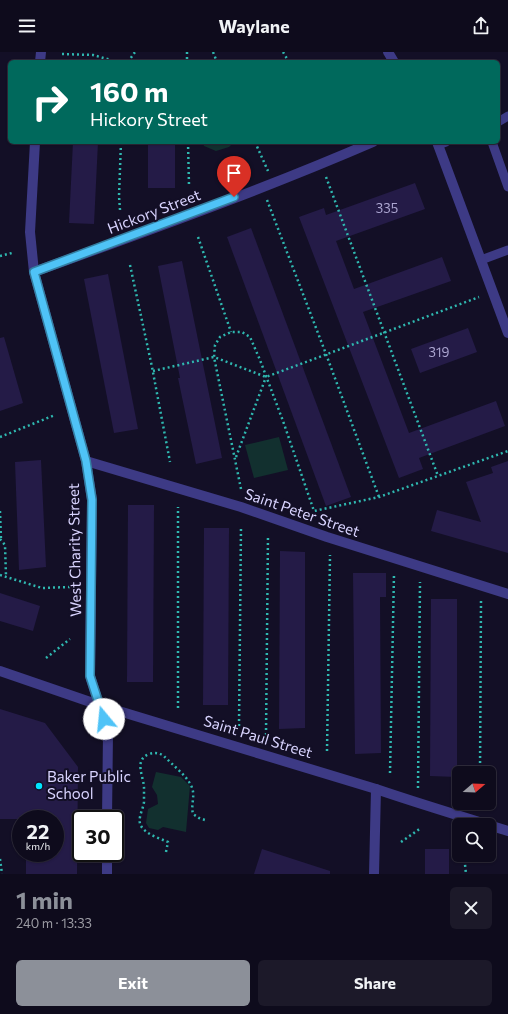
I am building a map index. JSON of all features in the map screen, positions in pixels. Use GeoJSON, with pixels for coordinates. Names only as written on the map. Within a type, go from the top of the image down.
{"type":"FeatureCollection","features":[{"type":"Feature","properties":{"kind":"street","name":"West Charity Street"},"geometry":{"type":"LineString","coordinates":[[35,144],[30,232],[34,272],[86,461],[92,500],[90,676],[108,732],[107,810]]}},
{"type":"Feature","properties":{"kind":"street","name":"Hickory Street"},"geometry":{"type":"LineString","coordinates":[[34,272],[200,210],[368,144]]}},
{"type":"Feature","properties":{"kind":"street"},"geometry":{"type":"LineString","coordinates":[[440,144],[508,333]]}},
{"type":"Feature","properties":{"kind":"street","name":"Saint Peter Street"},"geometry":{"type":"LineString","coordinates":[[86,461],[241,507],[327,538],[508,594]]}},
{"type":"Feature","properties":{"kind":"street","name":"Saint Paul Street"},"geometry":{"type":"LineString","coordinates":[[0,671],[99,705],[376,789],[417,804],[508,831]]}},
{"type":"Feature","properties":{"kind":"street"},"geometry":{"type":"LineString","coordinates":[[374,874],[376,789]]}},
{"type":"Feature","properties":{"kind":"street"},"geometry":{"type":"LineString","coordinates":[[107,862],[107,874]]}},
{"type":"Feature","properties":{"kind":"lane"},"geometry":{"type":"LineString","coordinates":[[493,144],[508,187]]}},
{"type":"Feature","properties":{"kind":"lane"},"geometry":{"type":"LineString","coordinates":[[481,260],[508,250]]}},
{"type":"Feature","properties":{"kind":"path"},"geometry":{"type":"LineString","coordinates":[[62,54],[92,55],[111,60]]}},
{"type":"Feature","properties":{"kind":"path"},"geometry":{"type":"LineString","coordinates":[[120,210],[121,144]]}},
{"type":"Feature","properties":{"kind":"path"},"geometry":{"type":"LineString","coordinates":[[188,144],[189,186]]}},
{"type":"Feature","properties":{"kind":"path"},"geometry":{"type":"LineString","coordinates":[[256,144],[263,159]]}},
{"type":"Feature","properties":{"kind":"path"},"geometry":{"type":"LineString","coordinates":[[331,189],[438,476]]}},
{"type":"Feature","properties":{"kind":"path"},"geometry":{"type":"LineString","coordinates":[[271,211],[379,497]]}},
{"type":"Feature","properties":{"kind":"path"},"geometry":{"type":"LineString","coordinates":[[198,238],[231,332]]}},
{"type":"Feature","properties":{"kind":"path"},"geometry":{"type":"LineString","coordinates":[[0,256],[12,254]]}},
{"type":"Feature","properties":{"kind":"path"},"geometry":{"type":"LineString","coordinates":[[130,265],[153,371],[170,462]]}},
{"type":"Feature","properties":{"kind":"path"},"geometry":{"type":"LineString","coordinates":[[153,371],[214,357],[266,377],[478,298]]}},
{"type":"Feature","properties":{"kind":"path"},"geometry":{"type":"LineString","coordinates":[[241,489],[236,458],[214,357],[214,345],[220,337],[231,332],[242,332],[250,337],[266,377],[314,511],[379,497],[508,451]]}},
{"type":"Feature","properties":{"kind":"path"},"geometry":{"type":"LineString","coordinates":[[236,458],[266,377]]}},
{"type":"Feature","properties":{"kind":"path"},"geometry":{"type":"LineString","coordinates":[[0,437],[55,415]]}},
{"type":"Feature","properties":{"kind":"path"},"geometry":{"type":"LineString","coordinates":[[178,506],[178,708]]}},
{"type":"Feature","properties":{"kind":"path"},"geometry":{"type":"LineString","coordinates":[[0,511],[0,540],[5,545],[6,576]]}},
{"type":"Feature","properties":{"kind":"path"},"geometry":{"type":"LineString","coordinates":[[239,726],[241,527]]}},
{"type":"Feature","properties":{"kind":"path"},"geometry":{"type":"LineString","coordinates":[[266,735],[268,536]]}},
{"type":"Feature","properties":{"kind":"path"},"geometry":{"type":"LineString","coordinates":[[327,750],[330,555]]}},
{"type":"Feature","properties":{"kind":"path"},"geometry":{"type":"LineString","coordinates":[[0,574],[42,588],[70,587]]}},
{"type":"Feature","properties":{"kind":"path"},"geometry":{"type":"LineString","coordinates":[[390,773],[394,574]]}},
{"type":"Feature","properties":{"kind":"path"},"geometry":{"type":"LineString","coordinates":[[417,804],[420,582]]}},
{"type":"Feature","properties":{"kind":"path"},"geometry":{"type":"LineString","coordinates":[[480,766],[481,601]]}},
{"type":"Feature","properties":{"kind":"path"},"geometry":{"type":"LineString","coordinates":[[46,658],[70,639]]}},
{"type":"Feature","properties":{"kind":"path"},"geometry":{"type":"LineString","coordinates":[[166,852],[168,842],[147,832],[141,826],[140,819],[144,804],[144,787],[140,764],[146,756],[155,753],[159,754],[187,779],[193,790],[193,814],[205,820]]}},
{"type":"Feature","properties":{"kind":"path"},"geometry":{"type":"LineString","coordinates":[[400,842],[421,828]]}},
{"type":"Feature","properties":{"kind":"path"},"geometry":{"type":"LineString","coordinates":[[0,859],[2,874]]}},
{"type":"Feature","properties":{"kind":"path"},"geometry":{"type":"LineString","coordinates":[[465,862],[466,874]]}},
{"type":"Feature","properties":{"kind":"green space"},"geometry":{"type":"Polygon","coordinates":[[[204,144],[232,144],[229,147],[216,151],[204,146],[204,144]]]}},
{"type":"Feature","properties":{"kind":"green space"},"geometry":{"type":"Polygon","coordinates":[[[279,437],[288,470],[254,478],[245,445],[279,437]]]}},
{"type":"Feature","properties":{"kind":"green space"},"geometry":{"type":"Polygon","coordinates":[[[156,772],[181,777],[190,786],[186,832],[163,827],[158,830],[149,828],[146,823],[148,809],[158,804],[157,795],[152,787],[156,772]]]}},
{"type":"Feature","properties":{"kind":"building"},"geometry":{"type":"Polygon","coordinates":[[[73,144],[98,144],[94,224],[69,223],[73,144]]]}},
{"type":"Feature","properties":{"kind":"building"},"geometry":{"type":"Polygon","coordinates":[[[148,144],[175,144],[175,188],[148,188],[148,144]]]}},
{"type":"Feature","properties":{"kind":"building"},"geometry":{"type":"Polygon","coordinates":[[[415,183],[425,209],[336,241],[354,289],[442,257],[451,281],[363,312],[409,433],[496,401],[505,426],[419,458],[423,469],[399,478],[299,217],[324,208],[326,215],[415,183]]]}},
{"type":"Feature","properties":{"kind":"building"},"geometry":{"type":"Polygon","coordinates":[[[251,228],[351,497],[326,506],[227,237],[251,228]]]}},
{"type":"Feature","properties":{"kind":"building"},"geometry":{"type":"Polygon","coordinates":[[[182,261],[222,458],[196,464],[178,378],[180,378],[158,266],[182,261]]]}},
{"type":"Feature","properties":{"kind":"building"},"geometry":{"type":"Polygon","coordinates":[[[108,274],[138,429],[114,433],[84,279],[108,274]]]}},
{"type":"Feature","properties":{"kind":"building"},"geometry":{"type":"Polygon","coordinates":[[[468,328],[477,352],[420,373],[411,349],[468,328]]]}},
{"type":"Feature","properties":{"kind":"building"},"geometry":{"type":"Polygon","coordinates":[[[4,337],[23,403],[0,411],[0,338],[4,337]]]}},
{"type":"Feature","properties":{"kind":"building"},"geometry":{"type":"Polygon","coordinates":[[[41,460],[46,567],[19,570],[15,462],[41,460]]]}},
{"type":"Feature","properties":{"kind":"building"},"geometry":{"type":"Polygon","coordinates":[[[508,461],[508,553],[431,531],[437,510],[481,522],[466,482],[493,473],[491,467],[508,461]]]}},
{"type":"Feature","properties":{"kind":"building"},"geometry":{"type":"Polygon","coordinates":[[[128,505],[154,505],[153,682],[127,682],[128,505]]]}},
{"type":"Feature","properties":{"kind":"building"},"geometry":{"type":"Polygon","coordinates":[[[204,528],[229,528],[228,705],[203,705],[204,528]]]}},
{"type":"Feature","properties":{"kind":"building"},"geometry":{"type":"Polygon","coordinates":[[[280,551],[305,552],[305,728],[279,729],[280,551]]]}},
{"type":"Feature","properties":{"kind":"building"},"geometry":{"type":"Polygon","coordinates":[[[353,573],[386,573],[386,597],[380,597],[381,753],[355,754],[353,573]]]}},
{"type":"Feature","properties":{"kind":"building"},"geometry":{"type":"Polygon","coordinates":[[[0,593],[40,606],[33,631],[0,621],[0,593]]]}},
{"type":"Feature","properties":{"kind":"building"},"geometry":{"type":"Polygon","coordinates":[[[431,599],[457,599],[457,766],[452,766],[452,777],[430,776],[431,599]]]}},
{"type":"Feature","properties":{"kind":"building","name":"Baker Public School"},"geometry":{"type":"Polygon","coordinates":[[[0,709],[45,723],[78,767],[78,810],[72,810],[72,862],[77,862],[77,874],[26,874],[26,862],[64,862],[64,810],[12,810],[12,819],[0,819],[0,709]]]}},
{"type":"Feature","properties":{"kind":"building"},"geometry":{"type":"Polygon","coordinates":[[[262,849],[330,871],[330,874],[254,874],[262,849]]]}},
{"type":"Feature","properties":{"kind":"building"},"geometry":{"type":"Polygon","coordinates":[[[425,849],[449,849],[449,874],[425,874],[425,849]]]}},
{"type":"Feature","properties":{"kind":"place","name":"Baker Public School"},"geometry":{"type":"Point","coordinates":[39,786]}},
{"type":"Feature","properties":{"kind":"route"},"geometry":{"type":"LineString","coordinates":[[104,719],[90,676],[92,500],[90,481],[86,461],[34,272],[234,197]]}}]}
